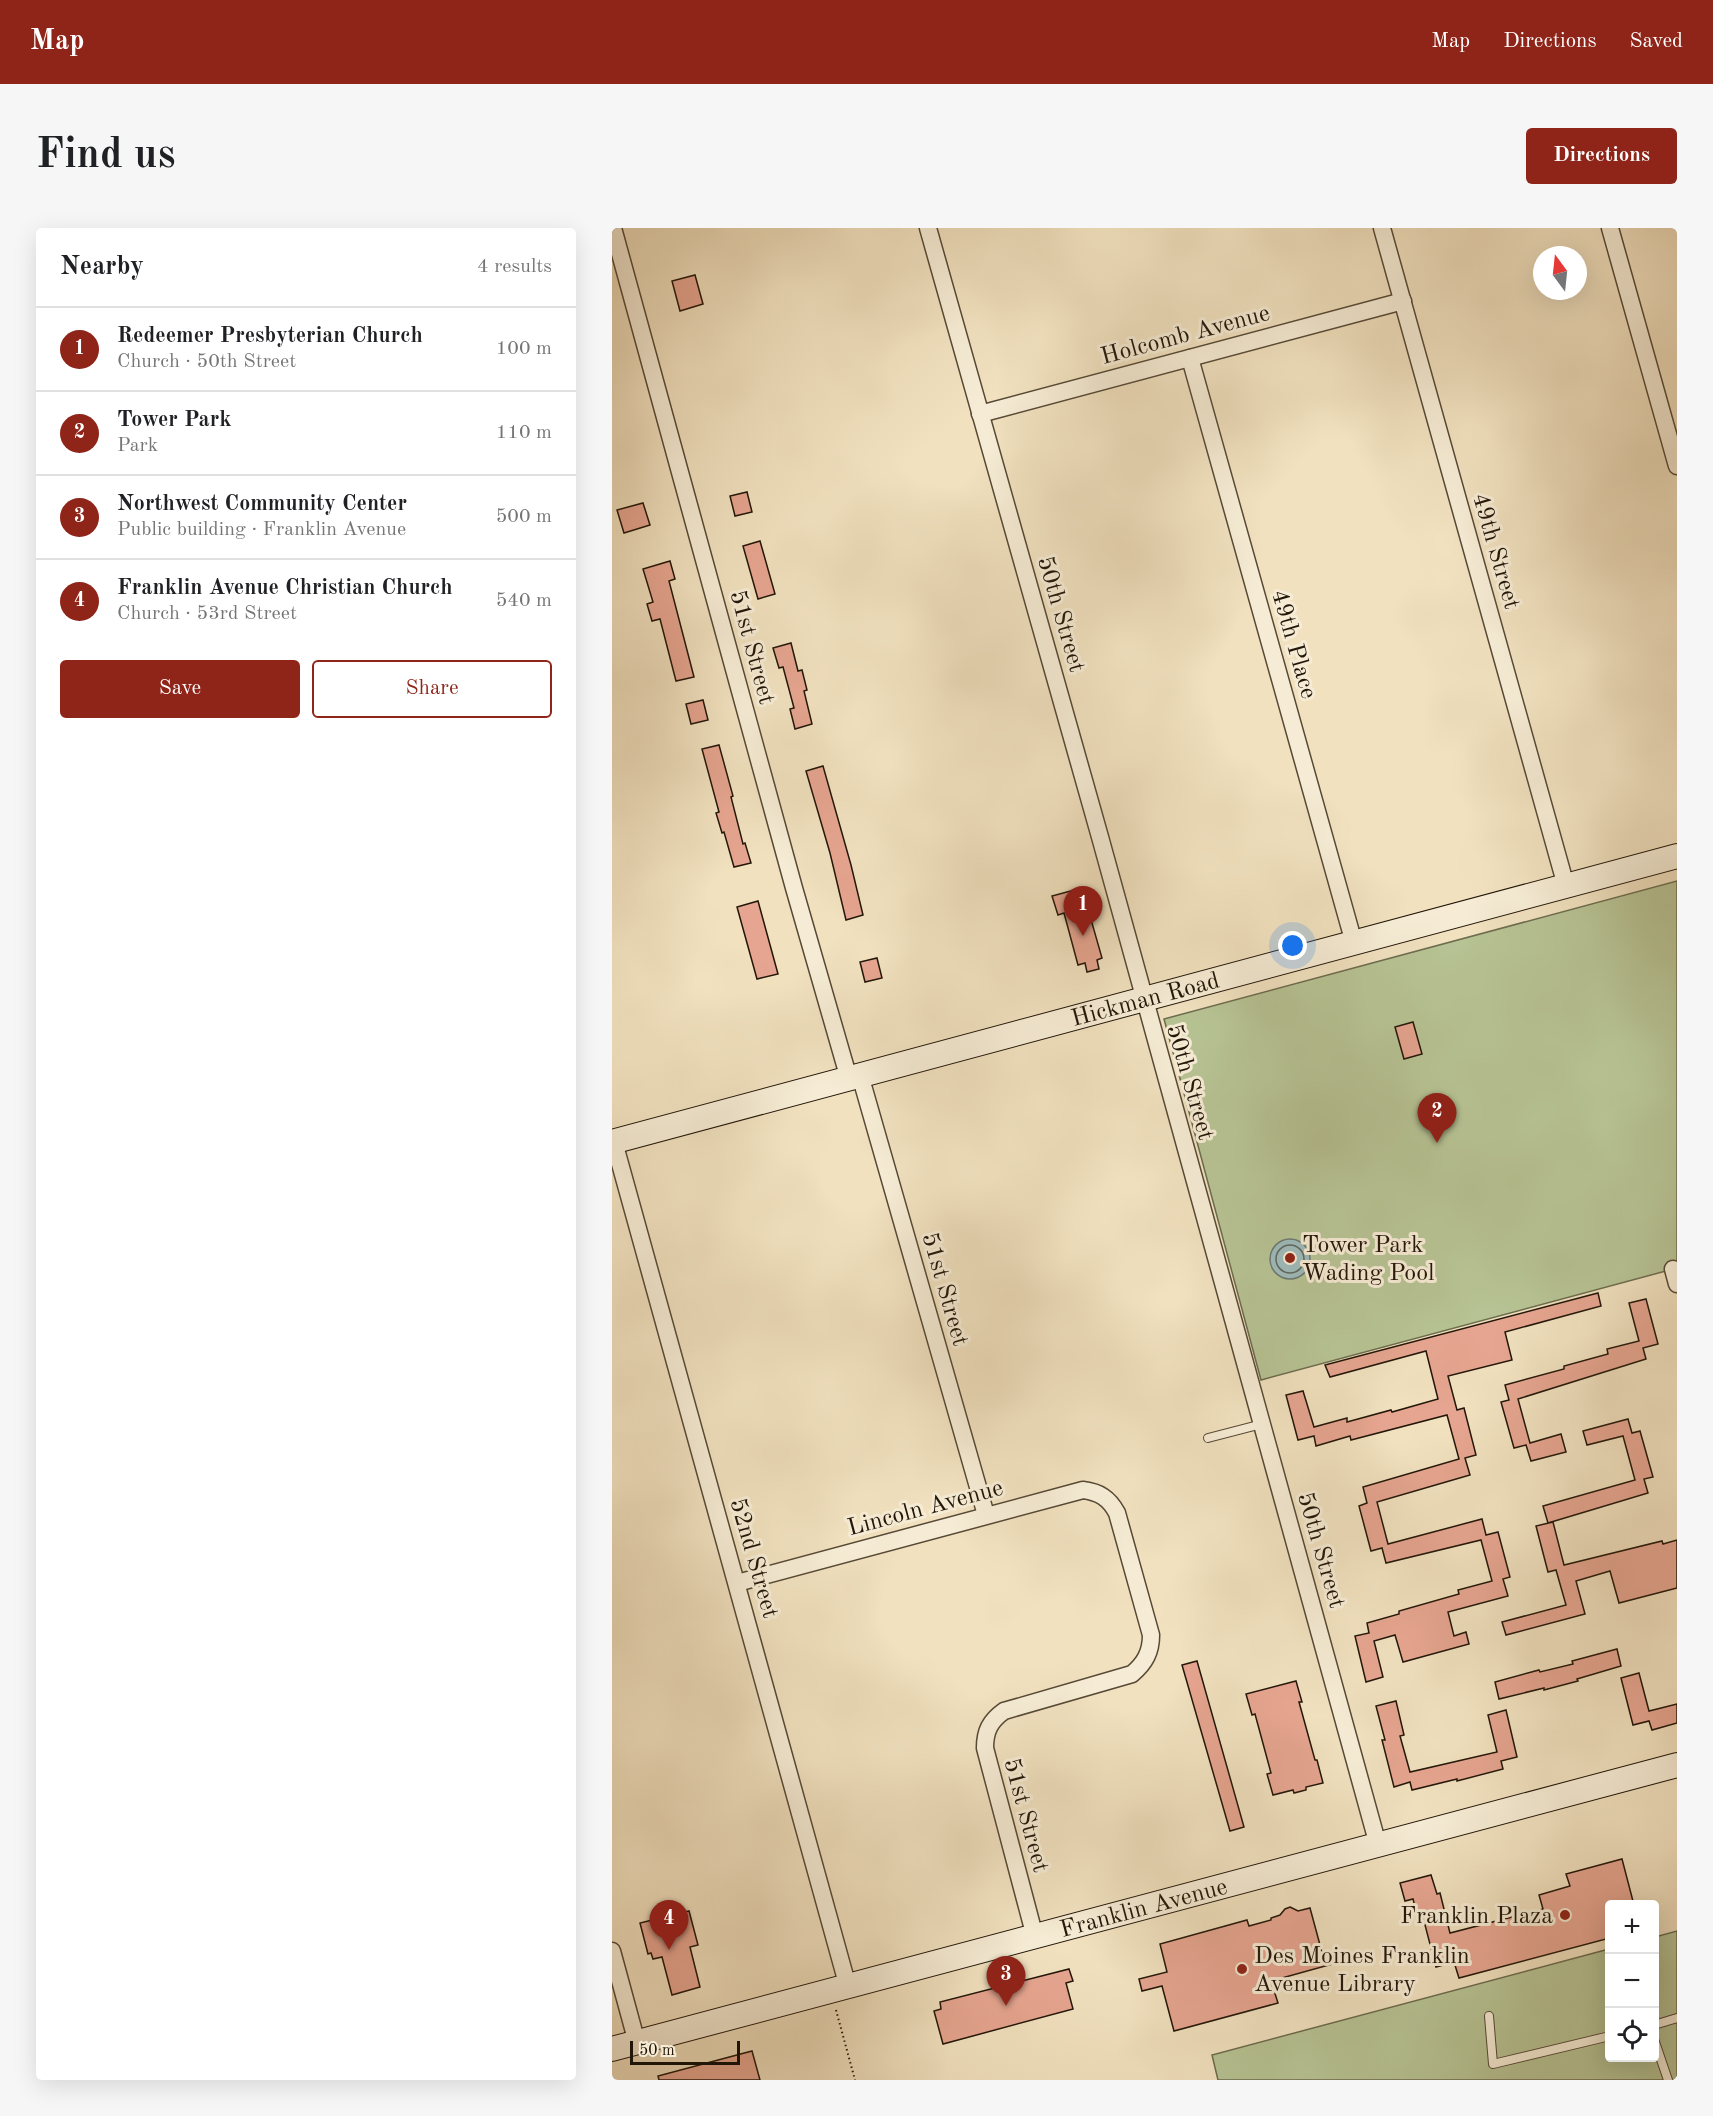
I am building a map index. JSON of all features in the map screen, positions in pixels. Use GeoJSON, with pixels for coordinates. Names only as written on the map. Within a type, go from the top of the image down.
{"type":"FeatureCollection","features":[{"type":"Feature","properties":{"kind":"street","name":"51st Street"},"geometry":{"type":"LineString","coordinates":[[613,228],[784,854],[855,1077],[986,1515]]}},
{"type":"Feature","properties":{"kind":"street","name":"50th Street"},"geometry":{"type":"LineString","coordinates":[[928,228],[1378,1845]]}},
{"type":"Feature","properties":{"kind":"street","name":"49th Street"},"geometry":{"type":"LineString","coordinates":[[1382,228],[1566,886]]}},
{"type":"Feature","properties":{"kind":"street"},"geometry":{"type":"LineString","coordinates":[[1610,228],[1677,466]]}},
{"type":"Feature","properties":{"kind":"street","name":"Holcomb Avenue"},"geometry":{"type":"LineString","coordinates":[[980,414],[1403,301]]}},
{"type":"Feature","properties":{"kind":"street","name":"49th Place"},"geometry":{"type":"LineString","coordinates":[[1190,358],[1353,943]]}},
{"type":"Feature","properties":{"kind":"street","name":"Hickman Road"},"geometry":{"type":"LineString","coordinates":[[613,1142],[1677,856]]}},
{"type":"Feature","properties":{"kind":"street","name":"52nd Street"},"geometry":{"type":"LineString","coordinates":[[613,1142],[737,1583],[842,1996]]}},
{"type":"Feature","properties":{"kind":"street","name":"Lincoln Avenue"},"geometry":{"type":"LineString","coordinates":[[737,1583],[1083,1490],[1095,1492],[1105,1497],[1117,1512],[1151,1635],[1148,1656],[1131,1674],[1004,1711]]}},
{"type":"Feature","properties":{"kind":"street","name":"51st Street"},"geometry":{"type":"LineString","coordinates":[[1004,1711],[988,1727],[985,1748],[1035,1937]]}},
{"type":"Feature","properties":{"kind":"street","name":"Franklin Avenue"},"geometry":{"type":"LineString","coordinates":[[612,2049],[842,1996],[1035,1937],[1677,1765]]}},
{"type":"Feature","properties":{"kind":"street"},"geometry":{"type":"LineString","coordinates":[[612,1952],[637,2043]]}},
{"type":"Feature","properties":{"kind":"lane"},"geometry":{"type":"LineString","coordinates":[[1208,1438],[1262,1424]]}},
{"type":"Feature","properties":{"kind":"lane"},"geometry":{"type":"LineString","coordinates":[[1489,2016],[1493,2064],[1605,2037]]}},
{"type":"Feature","properties":{"kind":"lane"},"geometry":{"type":"LineString","coordinates":[[1659,2023],[1677,2018]]}},
{"type":"Feature","properties":{"kind":"lane"},"geometry":{"type":"LineString","coordinates":[[1659,2054],[1668,2080]]}},
{"type":"Feature","properties":{"kind":"path"},"geometry":{"type":"LineString","coordinates":[[842,1996],[855,2080]]}},
{"type":"Feature","properties":{"kind":"green space"},"geometry":{"type":"Polygon","coordinates":[[[1677,881],[1677,1268],[1261,1380],[1164,1019],[1677,881]]]}},
{"type":"Feature","properties":{"kind":"green space"},"geometry":{"type":"Polygon","coordinates":[[[1677,1931],[1677,2080],[1218,2080],[1212,2055],[1605,1950],[1605,2062],[1659,2062],[1659,1936],[1677,1931]]]}},
{"type":"Feature","properties":{"kind":"water","name":"Tower Park Wading Pool"},"geometry":{"type":"Polygon","coordinates":[[[1290,1239],[1298,1240],[1304,1245],[1309,1251],[1309,1267],[1304,1273],[1298,1278],[1290,1279],[1282,1278],[1276,1273],[1271,1267],[1270,1259],[1271,1251],[1276,1245],[1282,1240],[1290,1239]]]}},
{"type":"Feature","properties":{"kind":"building"},"geometry":{"type":"Polygon","coordinates":[[[695,275],[703,304],[680,311],[672,281],[695,275]]]}},
{"type":"Feature","properties":{"kind":"building"},"geometry":{"type":"Polygon","coordinates":[[[747,492],[752,512],[735,516],[730,496],[747,492]]]}},
{"type":"Feature","properties":{"kind":"building"},"geometry":{"type":"Polygon","coordinates":[[[643,503],[650,525],[624,533],[617,510],[643,503]]]}},
{"type":"Feature","properties":{"kind":"building"},"geometry":{"type":"Polygon","coordinates":[[[760,541],[775,594],[758,599],[743,546],[760,541]]]}},
{"type":"Feature","properties":{"kind":"building"},"geometry":{"type":"Polygon","coordinates":[[[670,561],[675,579],[669,581],[694,677],[676,681],[660,619],[652,621],[647,604],[653,602],[643,569],[670,561]]]}},
{"type":"Feature","properties":{"kind":"building"},"geometry":{"type":"Polygon","coordinates":[[[791,643],[798,671],[802,670],[807,690],[804,691],[812,724],[795,729],[790,709],[794,708],[783,667],[779,668],[773,648],[791,643]]]}},
{"type":"Feature","properties":{"kind":"building"},"geometry":{"type":"Polygon","coordinates":[[[703,700],[708,720],[691,724],[686,704],[703,700]]]}},
{"type":"Feature","properties":{"kind":"building"},"geometry":{"type":"Polygon","coordinates":[[[719,745],[743,844],[745,843],[751,863],[734,867],[716,813],[719,812],[702,749],[719,745]]]}},
{"type":"Feature","properties":{"kind":"building"},"geometry":{"type":"Polygon","coordinates":[[[823,766],[863,915],[846,920],[830,853],[806,771],[823,766]]]}},
{"type":"Feature","properties":{"kind":"building"},"geometry":{"type":"Polygon","coordinates":[[[1082,888],[1102,958],[1097,960],[1099,969],[1087,972],[1085,963],[1078,965],[1064,913],[1058,915],[1052,896],[1082,888]]]}},
{"type":"Feature","properties":{"kind":"building"},"geometry":{"type":"Polygon","coordinates":[[[758,901],[778,974],[757,979],[737,907],[758,901]]]}},
{"type":"Feature","properties":{"kind":"building"},"geometry":{"type":"Polygon","coordinates":[[[877,958],[882,978],[865,982],[860,962],[877,958]]]}},
{"type":"Feature","properties":{"kind":"building"},"geometry":{"type":"Polygon","coordinates":[[[1413,1022],[1422,1054],[1404,1059],[1395,1027],[1413,1022]]]}},
{"type":"Feature","properties":{"kind":"building"},"geometry":{"type":"Polygon","coordinates":[[[1598,1293],[1601,1306],[1505,1332],[1512,1360],[1448,1376],[1457,1410],[1464,1408],[1476,1455],[1465,1458],[1470,1475],[1377,1502],[1388,1544],[1482,1519],[1486,1535],[1498,1532],[1510,1577],[1503,1579],[1508,1596],[1448,1612],[1454,1636],[1466,1632],[1469,1644],[1403,1662],[1395,1635],[1374,1641],[1383,1677],[1366,1682],[1355,1636],[1369,1633],[1367,1623],[1399,1614],[1399,1611],[1459,1594],[1458,1590],[1492,1581],[1481,1540],[1386,1563],[1382,1548],[1371,1551],[1359,1506],[1367,1503],[1363,1487],[1459,1459],[1447,1415],[1351,1440],[1350,1436],[1316,1446],[1314,1436],[1298,1440],[1286,1395],[1303,1391],[1314,1427],[1347,1418],[1347,1422],[1391,1410],[1392,1412],[1438,1399],[1426,1351],[1330,1377],[1325,1365],[1598,1293]]]}},
{"type":"Feature","properties":{"kind":"building"},"geometry":{"type":"Polygon","coordinates":[[[1646,1299],[1658,1344],[1643,1348],[1646,1359],[1518,1399],[1530,1443],[1561,1434],[1566,1452],[1531,1461],[1526,1445],[1514,1448],[1501,1402],[1509,1400],[1505,1385],[1564,1369],[1564,1366],[1608,1354],[1607,1349],[1639,1341],[1629,1303],[1646,1299]]]}},
{"type":"Feature","properties":{"kind":"building"},"geometry":{"type":"Polygon","coordinates":[[[1628,1419],[1632,1433],[1640,1431],[1653,1477],[1644,1479],[1648,1493],[1548,1523],[1543,1506],[1635,1480],[1623,1436],[1587,1445],[1583,1431],[1628,1419]]]}},
{"type":"Feature","properties":{"kind":"building"},"geometry":{"type":"Polygon","coordinates":[[[1553,1522],[1564,1565],[1662,1541],[1663,1544],[1677,1540],[1677,1588],[1619,1603],[1610,1571],[1576,1581],[1585,1614],[1506,1635],[1502,1622],[1566,1605],[1556,1570],[1548,1572],[1536,1526],[1553,1522]]]}},
{"type":"Feature","properties":{"kind":"building"},"geometry":{"type":"Polygon","coordinates":[[[1617,1649],[1621,1666],[1577,1679],[1578,1681],[1499,1699],[1495,1682],[1573,1664],[1572,1661],[1617,1649]]]}},
{"type":"Feature","properties":{"kind":"building"},"geometry":{"type":"Polygon","coordinates":[[[1197,1661],[1244,1827],[1230,1831],[1182,1665],[1197,1661]]]}},
{"type":"Feature","properties":{"kind":"building"},"geometry":{"type":"Polygon","coordinates":[[[1639,1673],[1649,1711],[1677,1704],[1677,1723],[1652,1730],[1649,1721],[1633,1725],[1621,1678],[1639,1673]]]}},
{"type":"Feature","properties":{"kind":"building"},"geometry":{"type":"Polygon","coordinates":[[[1296,1681],[1302,1702],[1299,1702],[1323,1783],[1294,1793],[1293,1790],[1273,1795],[1267,1774],[1271,1773],[1255,1714],[1252,1715],[1246,1694],[1296,1681]]]}},
{"type":"Feature","properties":{"kind":"building"},"geometry":{"type":"Polygon","coordinates":[[[1396,1701],[1404,1735],[1400,1736],[1410,1772],[1497,1752],[1488,1715],[1506,1710],[1517,1757],[1501,1761],[1503,1769],[1457,1781],[1457,1779],[1412,1790],[1410,1782],[1394,1787],[1376,1706],[1396,1701]]]}},
{"type":"Feature","properties":{"kind":"building","name":"Franklin Plaza"},"geometry":{"type":"Polygon","coordinates":[[[1622,1859],[1633,1900],[1605,1900],[1605,1939],[1459,1978],[1454,1962],[1436,1967],[1424,1921],[1419,1922],[1413,1899],[1405,1901],[1400,1883],[1431,1875],[1437,1894],[1440,1893],[1450,1933],[1543,1909],[1539,1895],[1570,1886],[1566,1874],[1622,1859]]]}},
{"type":"Feature","properties":{"kind":"building","name":"Des Moines Franklin Avenue Library"},"geometry":{"type":"Polygon","coordinates":[[[1290,1907],[1298,1911],[1310,1908],[1323,1956],[1345,1951],[1347,1960],[1271,1981],[1278,2003],[1174,2031],[1162,1986],[1142,1991],[1139,1979],[1167,1972],[1160,1944],[1247,1920],[1249,1926],[1271,1920],[1290,1907]]]}},
{"type":"Feature","properties":{"kind":"building"},"geometry":{"type":"Polygon","coordinates":[[[689,1911],[698,1945],[690,1947],[700,1987],[672,1995],[662,1957],[653,1959],[651,1953],[648,1954],[640,1923],[689,1911]]]}},
{"type":"Feature","properties":{"kind":"building"},"geometry":{"type":"Polygon","coordinates":[[[1069,1969],[1073,1981],[1066,1983],[1073,2009],[943,2044],[934,2011],[941,2009],[940,2002],[1069,1969]]]}},
{"type":"Feature","properties":{"kind":"building"},"geometry":{"type":"Polygon","coordinates":[[[752,2051],[760,2080],[659,2080],[658,2076],[752,2051]]]}},
{"type":"Feature","properties":{"kind":"place","name":"Redeemer Presbyterian Church"},"geometry":{"type":"Point","coordinates":[1083,936]}},
{"type":"Feature","properties":{"kind":"place","name":"Tower Park"},"geometry":{"type":"Point","coordinates":[1437,1143]}},
{"type":"Feature","properties":{"kind":"place","name":"Tower Park Wading Pool"},"geometry":{"type":"Point","coordinates":[1290,1258]}},
{"type":"Feature","properties":{"kind":"place","name":"Franklin Plaza"},"geometry":{"type":"Point","coordinates":[1565,1915]}},
{"type":"Feature","properties":{"kind":"place","name":"Franklin Avenue Christian Church"},"geometry":{"type":"Point","coordinates":[669,1950]}},
{"type":"Feature","properties":{"kind":"place","name":"Des Moines Franklin Avenue Library"},"geometry":{"type":"Point","coordinates":[1242,1969]}},
{"type":"Feature","properties":{"kind":"place","name":"Northwest Community Center"},"geometry":{"type":"Point","coordinates":[1006,2006]}}]}
